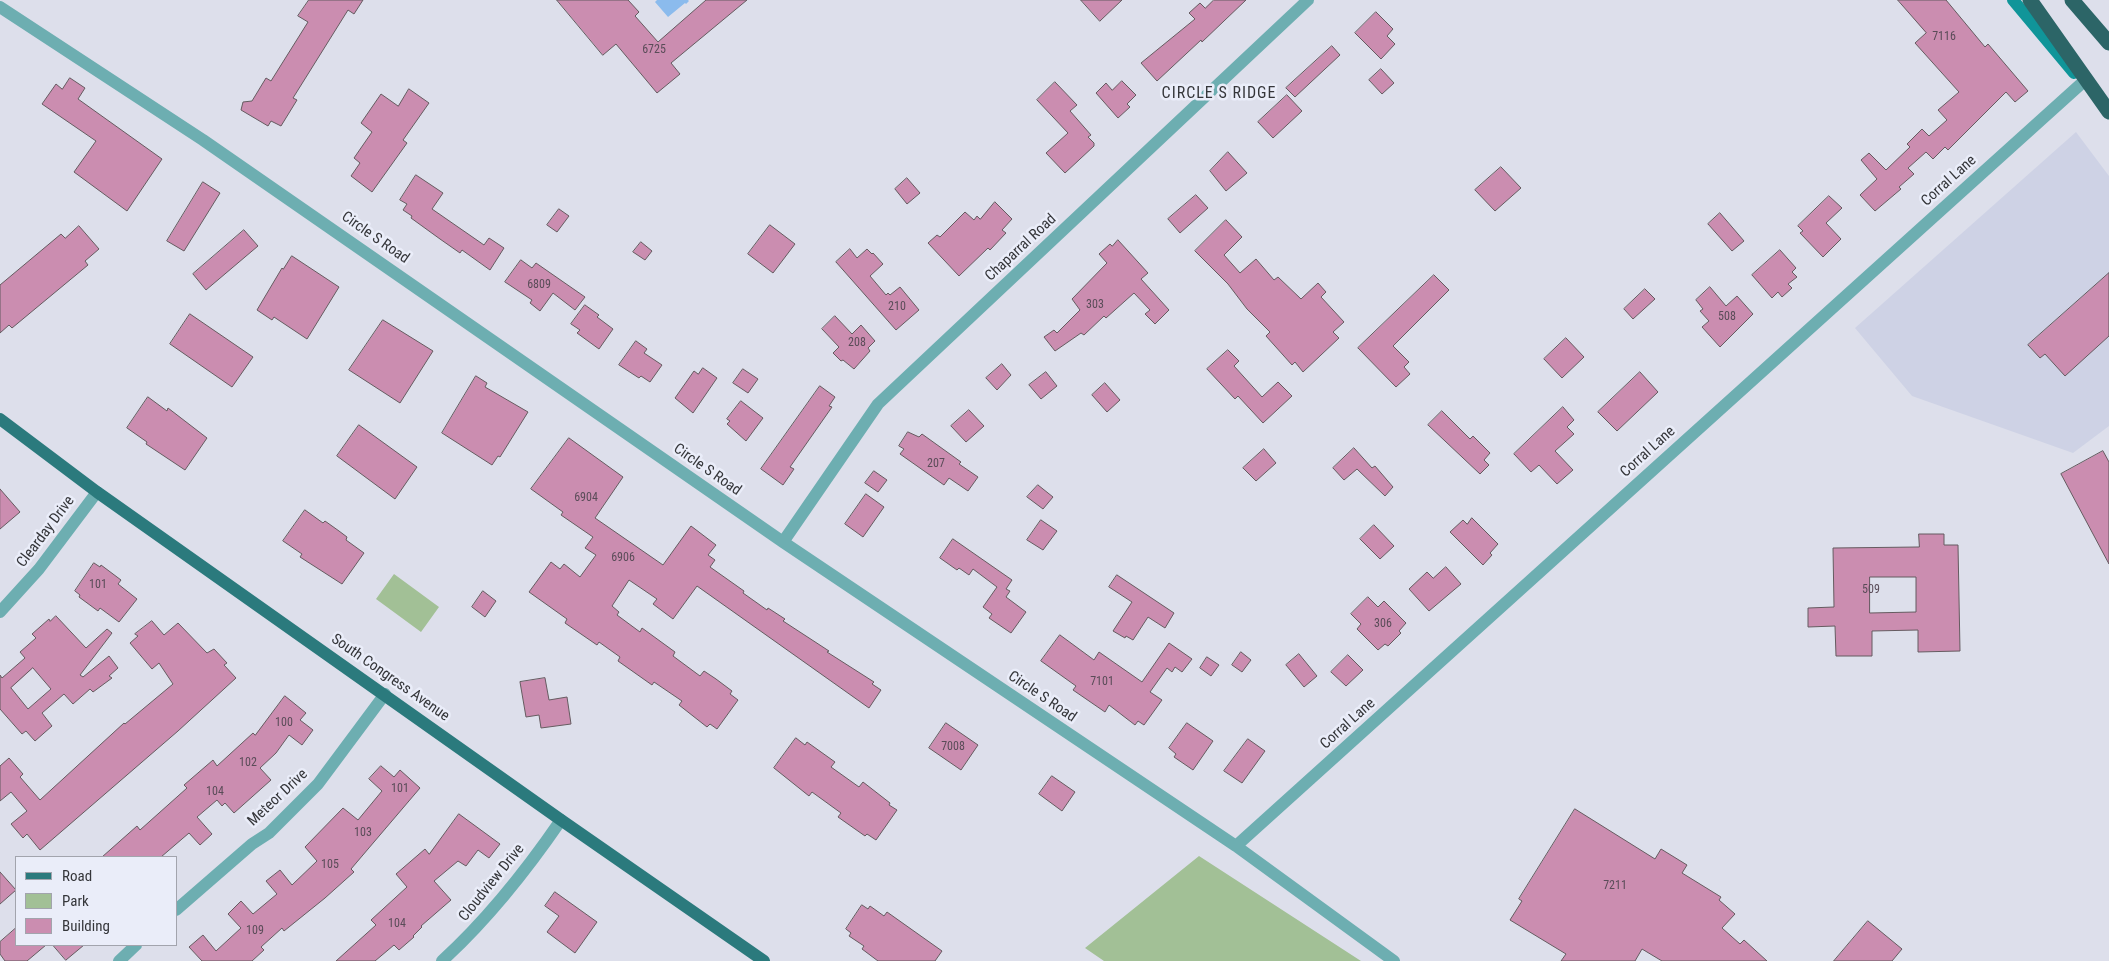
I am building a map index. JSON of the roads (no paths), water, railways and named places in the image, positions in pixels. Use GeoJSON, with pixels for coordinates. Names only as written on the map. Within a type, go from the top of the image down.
{"type":"FeatureCollection","features":[{"type":"Feature","properties":{"kind":"highway"},"geometry":{"type":"LineString","coordinates":[[2030,0],[2109,114]]}},
{"type":"Feature","properties":{"kind":"highway"},"geometry":{"type":"LineString","coordinates":[[2072,0],[2109,43]]}},
{"type":"Feature","properties":{"kind":"main road"},"geometry":{"type":"LineString","coordinates":[[2012,0],[2109,114]]}},
{"type":"Feature","properties":{"kind":"main road","name":"South Congress Avenue"},"geometry":{"type":"LineString","coordinates":[[0,419],[97,492],[385,694],[560,820],[764,961]]}},
{"type":"Feature","properties":{"kind":"street","name":"Chaparral Road"},"geometry":{"type":"LineString","coordinates":[[783,542],[878,404],[1308,0]]}},
{"type":"Feature","properties":{"kind":"street","name":"Circle S Road"},"geometry":{"type":"LineString","coordinates":[[0,7],[195,134],[783,542],[1236,846],[1394,961]]}},
{"type":"Feature","properties":{"kind":"street","name":"Corral Lane"},"geometry":{"type":"LineString","coordinates":[[1236,846],[2082,83]]}},
{"type":"Feature","properties":{"kind":"street","name":"Clearday Drive"},"geometry":{"type":"LineString","coordinates":[[0,612],[40,569],[97,492]]}},
{"type":"Feature","properties":{"kind":"street","name":"Meteor Drive"},"geometry":{"type":"LineString","coordinates":[[178,908],[252,844],[270,833],[312,790],[337,760],[385,694]]}},
{"type":"Feature","properties":{"kind":"street","name":"Cloudview Drive"},"geometry":{"type":"LineString","coordinates":[[442,961],[470,935],[497,905],[532,861],[560,820]]}},
{"type":"Feature","properties":{"kind":"street"},"geometry":{"type":"LineString","coordinates":[[119,961],[135,946]]}},
{"type":"Feature","properties":{"kind":"water"},"geometry":{"type":"Polygon","coordinates":[[[657,0],[689,1],[668,17],[655,2],[657,0]]]}},
{"type":"Feature","properties":{"kind":"district","name":"CIRCLE S RIDGE"},"geometry":{"type":"Point","coordinates":[1219,94]}}]}
